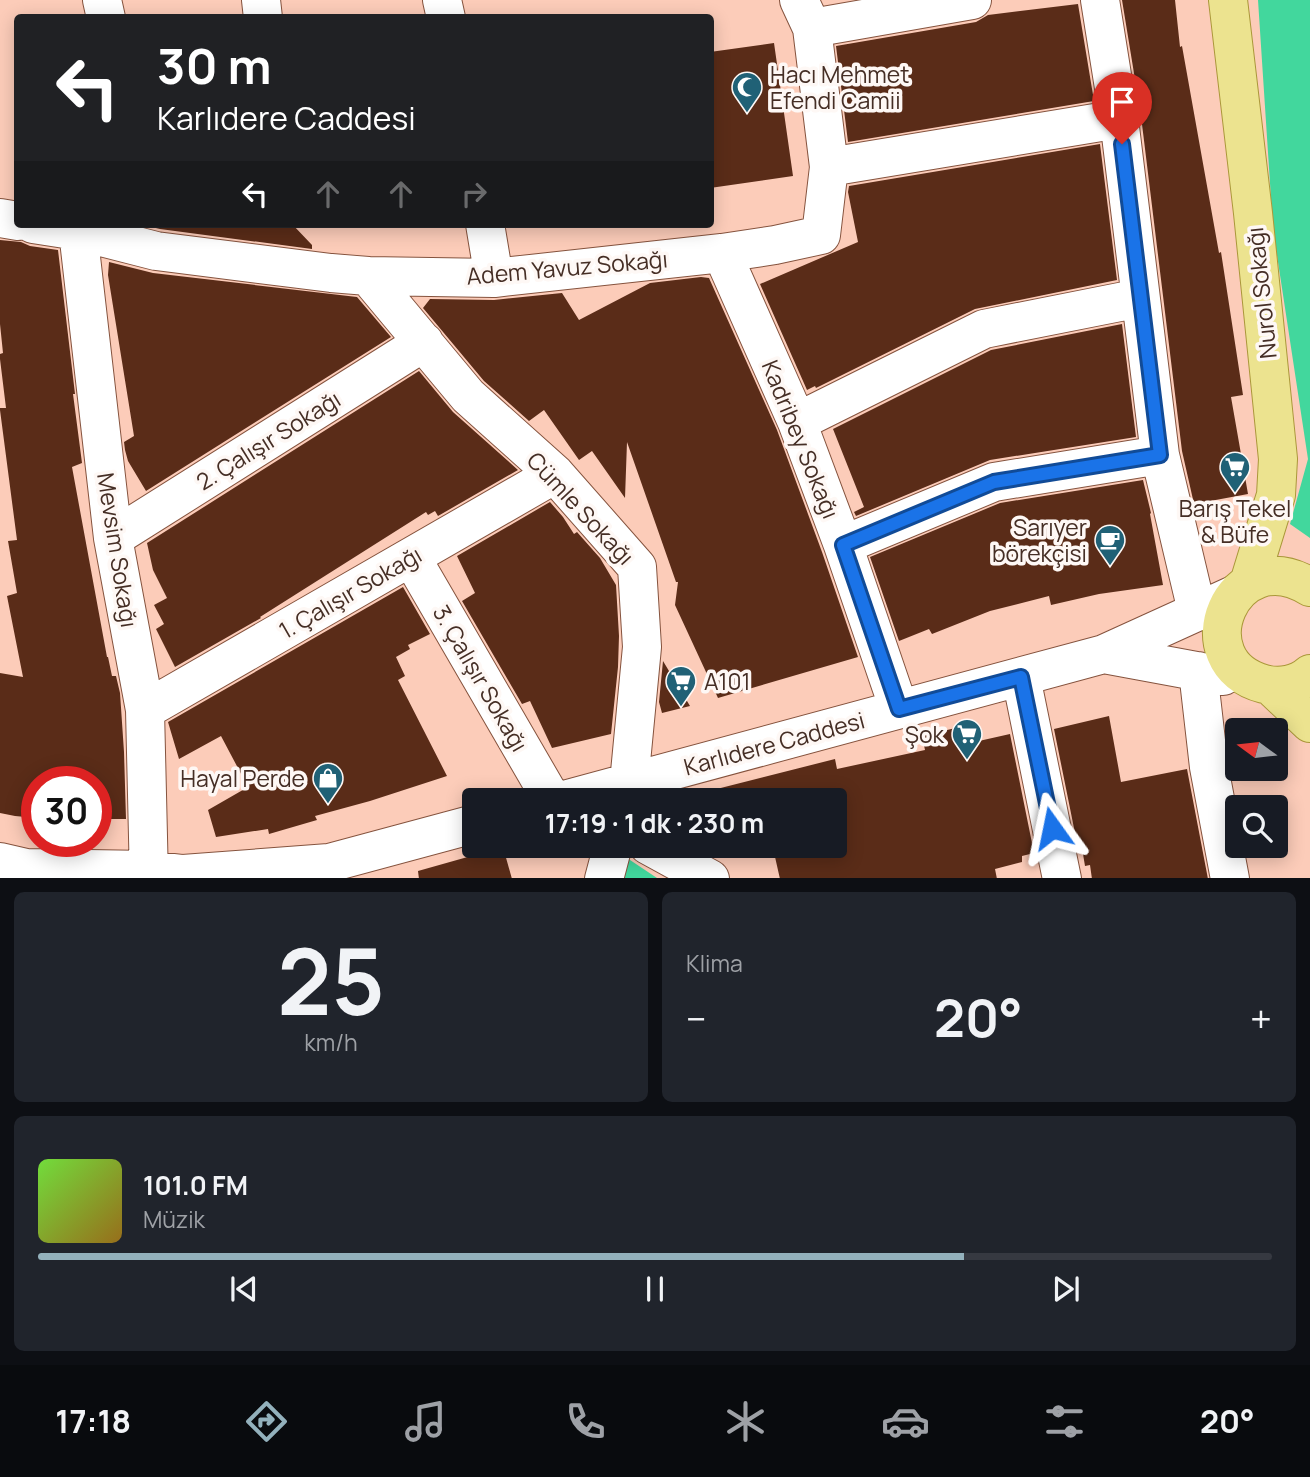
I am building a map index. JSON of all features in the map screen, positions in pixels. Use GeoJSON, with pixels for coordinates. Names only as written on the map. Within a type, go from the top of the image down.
{"type":"FeatureCollection","features":[{"type":"Feature","properties":{"kind":"main road","name":"Nurol Sokağı"},"geometry":{"type":"LineString","coordinates":[[1228,0],[1278,459],[1276,495],[1242,588],[1226,608],[1222,643],[1229,659],[1241,673],[1263,684],[1310,723]]}},
{"type":"Feature","properties":{"kind":"main road"},"geometry":{"type":"LineString","coordinates":[[1242,588],[1265,576],[1282,575],[1310,587]]}},
{"type":"Feature","properties":{"kind":"main road"},"geometry":{"type":"LineString","coordinates":[[1263,684],[1288,685],[1310,674]]}},
{"type":"Feature","properties":{"kind":"street"},"geometry":{"type":"LineString","coordinates":[[818,13],[972,0]]}},
{"type":"Feature","properties":{"kind":"street"},"geometry":{"type":"LineString","coordinates":[[1100,0],[1119,118],[1160,455],[1197,611]]}},
{"type":"Feature","properties":{"kind":"street","name":"Adem Yavuz Sokağı"},"geometry":{"type":"LineString","coordinates":[[56,228],[153,237],[331,273],[494,278],[722,253],[821,235],[829,167],[818,13]]}},
{"type":"Feature","properties":{"kind":"street"},"geometry":{"type":"LineString","coordinates":[[829,167],[1119,118]]}},
{"type":"Feature","properties":{"kind":"street"},"geometry":{"type":"LineString","coordinates":[[486,228],[494,278]]}},
{"type":"Feature","properties":{"kind":"street","name":"Mevsim Sokağı"},"geometry":{"type":"LineString","coordinates":[[79,232],[113,538],[145,710],[149,874]]}},
{"type":"Feature","properties":{"kind":"street","name":"Kadribey Sokağı"},"geometry":{"type":"LineString","coordinates":[[722,253],[797,422],[843,545],[899,709]]}},
{"type":"Feature","properties":{"kind":"street","name":"Cümle Sokağı"},"geometry":{"type":"LineString","coordinates":[[368,276],[468,396],[555,474],[638,567],[642,647],[627,788]]}},
{"type":"Feature","properties":{"kind":"street"},"geometry":{"type":"LineString","coordinates":[[797,422],[984,328],[1140,298]]}},
{"type":"Feature","properties":{"kind":"street","name":"2. Çalışır Sokağı"},"geometry":{"type":"LineString","coordinates":[[113,538],[424,342]]}},
{"type":"Feature","properties":{"kind":"street"},"geometry":{"type":"LineString","coordinates":[[843,545],[994,482],[1160,455]]}},
{"type":"Feature","properties":{"kind":"street","name":"1. Çalışır Sokağı"},"geometry":{"type":"LineString","coordinates":[[145,710],[555,474]]}},
{"type":"Feature","properties":{"kind":"street","name":"3. Çalışır Sokağı"},"geometry":{"type":"LineString","coordinates":[[411,557],[545,788]]}},
{"type":"Feature","properties":{"kind":"street","name":"Karlıdere Caddesi"},"geometry":{"type":"LineString","coordinates":[[640,788],[899,709],[1104,654],[1242,588]]}},
{"type":"Feature","properties":{"kind":"street","name":"Karlıdere Caddesi"},"geometry":{"type":"LineString","coordinates":[[1104,654],[1263,684]]}},
{"type":"Feature","properties":{"kind":"street"},"geometry":{"type":"LineString","coordinates":[[1198,671],[1209,767],[1230,878]]}},
{"type":"Feature","properties":{"kind":"street"},"geometry":{"type":"LineString","coordinates":[[1021,677],[1062,878]]}},
{"type":"Feature","properties":{"kind":"street"},"geometry":{"type":"LineString","coordinates":[[17,870],[149,874],[330,871],[462,828]]}},
{"type":"Feature","properties":{"kind":"street"},"geometry":{"type":"LineString","coordinates":[[604,878],[609,858]]}},
{"type":"Feature","properties":{"kind":"street"},"geometry":{"type":"LineString","coordinates":[[672,858],[710,878]]}},
{"type":"Feature","properties":{"kind":"green space"},"geometry":{"type":"Polygon","coordinates":[[[1258,0],[1310,0],[1310,538],[1290,524],[1308,459],[1273,229],[1258,0]]]}},
{"type":"Feature","properties":{"kind":"green space"},"geometry":{"type":"Polygon","coordinates":[[[624,858],[627,858],[657,878],[622,878],[624,858]]]}},
{"type":"Feature","properties":{"kind":"building"},"geometry":{"type":"Polygon","coordinates":[[[1122,0],[1175,0],[1180,47],[1182,46],[1219,253],[1221,252],[1243,395],[1231,397],[1248,494],[1194,504],[1182,451],[1141,116],[1122,0]]]}},
{"type":"Feature","properties":{"kind":"building"},"geometry":{"type":"Polygon","coordinates":[[[1078,4],[1094,101],[848,142],[836,46],[976,22],[988,15],[1078,4]]]}},
{"type":"Feature","properties":{"kind":"building","name":"Hacı Mehmet Efendi Camii"},"geometry":{"type":"Polygon","coordinates":[[[774,43],[793,176],[714,187],[714,51],[774,43]]]}},
{"type":"Feature","properties":{"kind":"building"},"geometry":{"type":"Polygon","coordinates":[[[1100,144],[1117,280],[975,309],[816,388],[815,386],[807,390],[760,284],[858,242],[849,186],[1100,144]]]}},
{"type":"Feature","properties":{"kind":"building"},"geometry":{"type":"Polygon","coordinates":[[[156,228],[296,228],[312,245],[312,249],[156,228]]]}},
{"type":"Feature","properties":{"kind":"building"},"geometry":{"type":"Polygon","coordinates":[[[0,240],[58,250],[82,463],[72,467],[107,657],[120,693],[126,819],[112,819],[112,766],[21,766],[21,817],[0,813],[0,673],[23,677],[7,596],[17,593],[8,541],[17,540],[0,410],[6,408],[0,359],[0,354],[3,353],[0,324],[0,240]]]}},
{"type":"Feature","properties":{"kind":"building"},"geometry":{"type":"Polygon","coordinates":[[[109,262],[153,273],[357,297],[391,337],[146,491],[128,461],[125,450],[124,442],[134,436],[108,275],[109,262]]]}},
{"type":"Feature","properties":{"kind":"building"},"geometry":{"type":"Polygon","coordinates":[[[709,278],[777,430],[858,657],[718,698],[675,605],[678,582],[627,442],[625,498],[592,451],[579,460],[544,410],[529,421],[484,381],[423,308],[430,299],[494,300],[562,293],[579,320],[650,283],[709,278]]]}},
{"type":"Feature","properties":{"kind":"building"},"geometry":{"type":"Polygon","coordinates":[[[1122,324],[1136,437],[990,460],[856,516],[854,512],[864,507],[833,429],[991,350],[1122,324]]]}},
{"type":"Feature","properties":{"kind":"building"},"geometry":{"type":"Polygon","coordinates":[[[419,371],[453,412],[518,470],[438,516],[435,511],[428,515],[426,512],[261,618],[175,667],[156,629],[164,624],[154,605],[167,598],[153,570],[147,543],[419,371]]]}},
{"type":"Feature","properties":{"kind":"building"},"geometry":{"type":"Polygon","coordinates":[[[1143,480],[1163,585],[1099,594],[1051,605],[1049,596],[990,611],[932,634],[929,629],[899,641],[870,557],[1000,503],[1143,480]]]}},
{"type":"Feature","properties":{"kind":"building"},"geometry":{"type":"Polygon","coordinates":[[[550,502],[574,534],[577,532],[600,558],[616,585],[619,636],[611,734],[552,748],[530,701],[522,704],[462,601],[475,593],[457,556],[550,502]]]}},
{"type":"Feature","properties":{"kind":"building"},"geometry":{"type":"Polygon","coordinates":[[[403,587],[430,634],[408,645],[410,649],[396,657],[405,676],[398,680],[447,776],[315,816],[317,820],[269,834],[268,829],[216,837],[208,810],[248,787],[221,736],[179,759],[168,722],[403,587]]]}},
{"type":"Feature","properties":{"kind":"building"},"geometry":{"type":"Polygon","coordinates":[[[663,661],[690,706],[662,713],[659,702],[663,661]]]}},
{"type":"Feature","properties":{"kind":"building"},"geometry":{"type":"Polygon","coordinates":[[[1109,716],[1121,782],[1187,769],[1208,878],[1092,878],[1090,865],[1085,866],[1081,842],[1077,843],[1054,729],[1109,716]]]}},
{"type":"Feature","properties":{"kind":"building"},"geometry":{"type":"Polygon","coordinates":[[[968,725],[970,743],[1010,734],[1034,853],[1022,856],[1022,862],[995,869],[997,878],[780,878],[775,858],[847,858],[847,788],[721,788],[835,759],[837,769],[925,750],[922,736],[968,725]]]}},
{"type":"Feature","properties":{"kind":"building"},"geometry":{"type":"Polygon","coordinates":[[[464,858],[506,858],[512,878],[419,878],[418,871],[464,858]]]}},
{"type":"Feature","properties":{"kind":"place","name":"Hacı Mehmet Efendi Camii"},"geometry":{"type":"Point","coordinates":[747,114]}},
{"type":"Feature","properties":{"kind":"place","name":"Barış Tekel & Büfe"},"geometry":{"type":"Point","coordinates":[1235,494]}},
{"type":"Feature","properties":{"kind":"place","name":"Sarıyer börekçisi"},"geometry":{"type":"Point","coordinates":[1110,567]}},
{"type":"Feature","properties":{"kind":"place","name":"A101"},"geometry":{"type":"Point","coordinates":[681,708]}},
{"type":"Feature","properties":{"kind":"place","name":"Şok"},"geometry":{"type":"Point","coordinates":[967,761]}},
{"type":"Feature","properties":{"kind":"place","name":"Hayal Perde"},"geometry":{"type":"Point","coordinates":[328,805]}},
{"type":"Feature","properties":{"kind":"route"},"geometry":{"type":"LineString","coordinates":[[1052,828],[1021,677],[899,709],[843,545],[994,482],[1160,455],[1122,144]]}}]}
